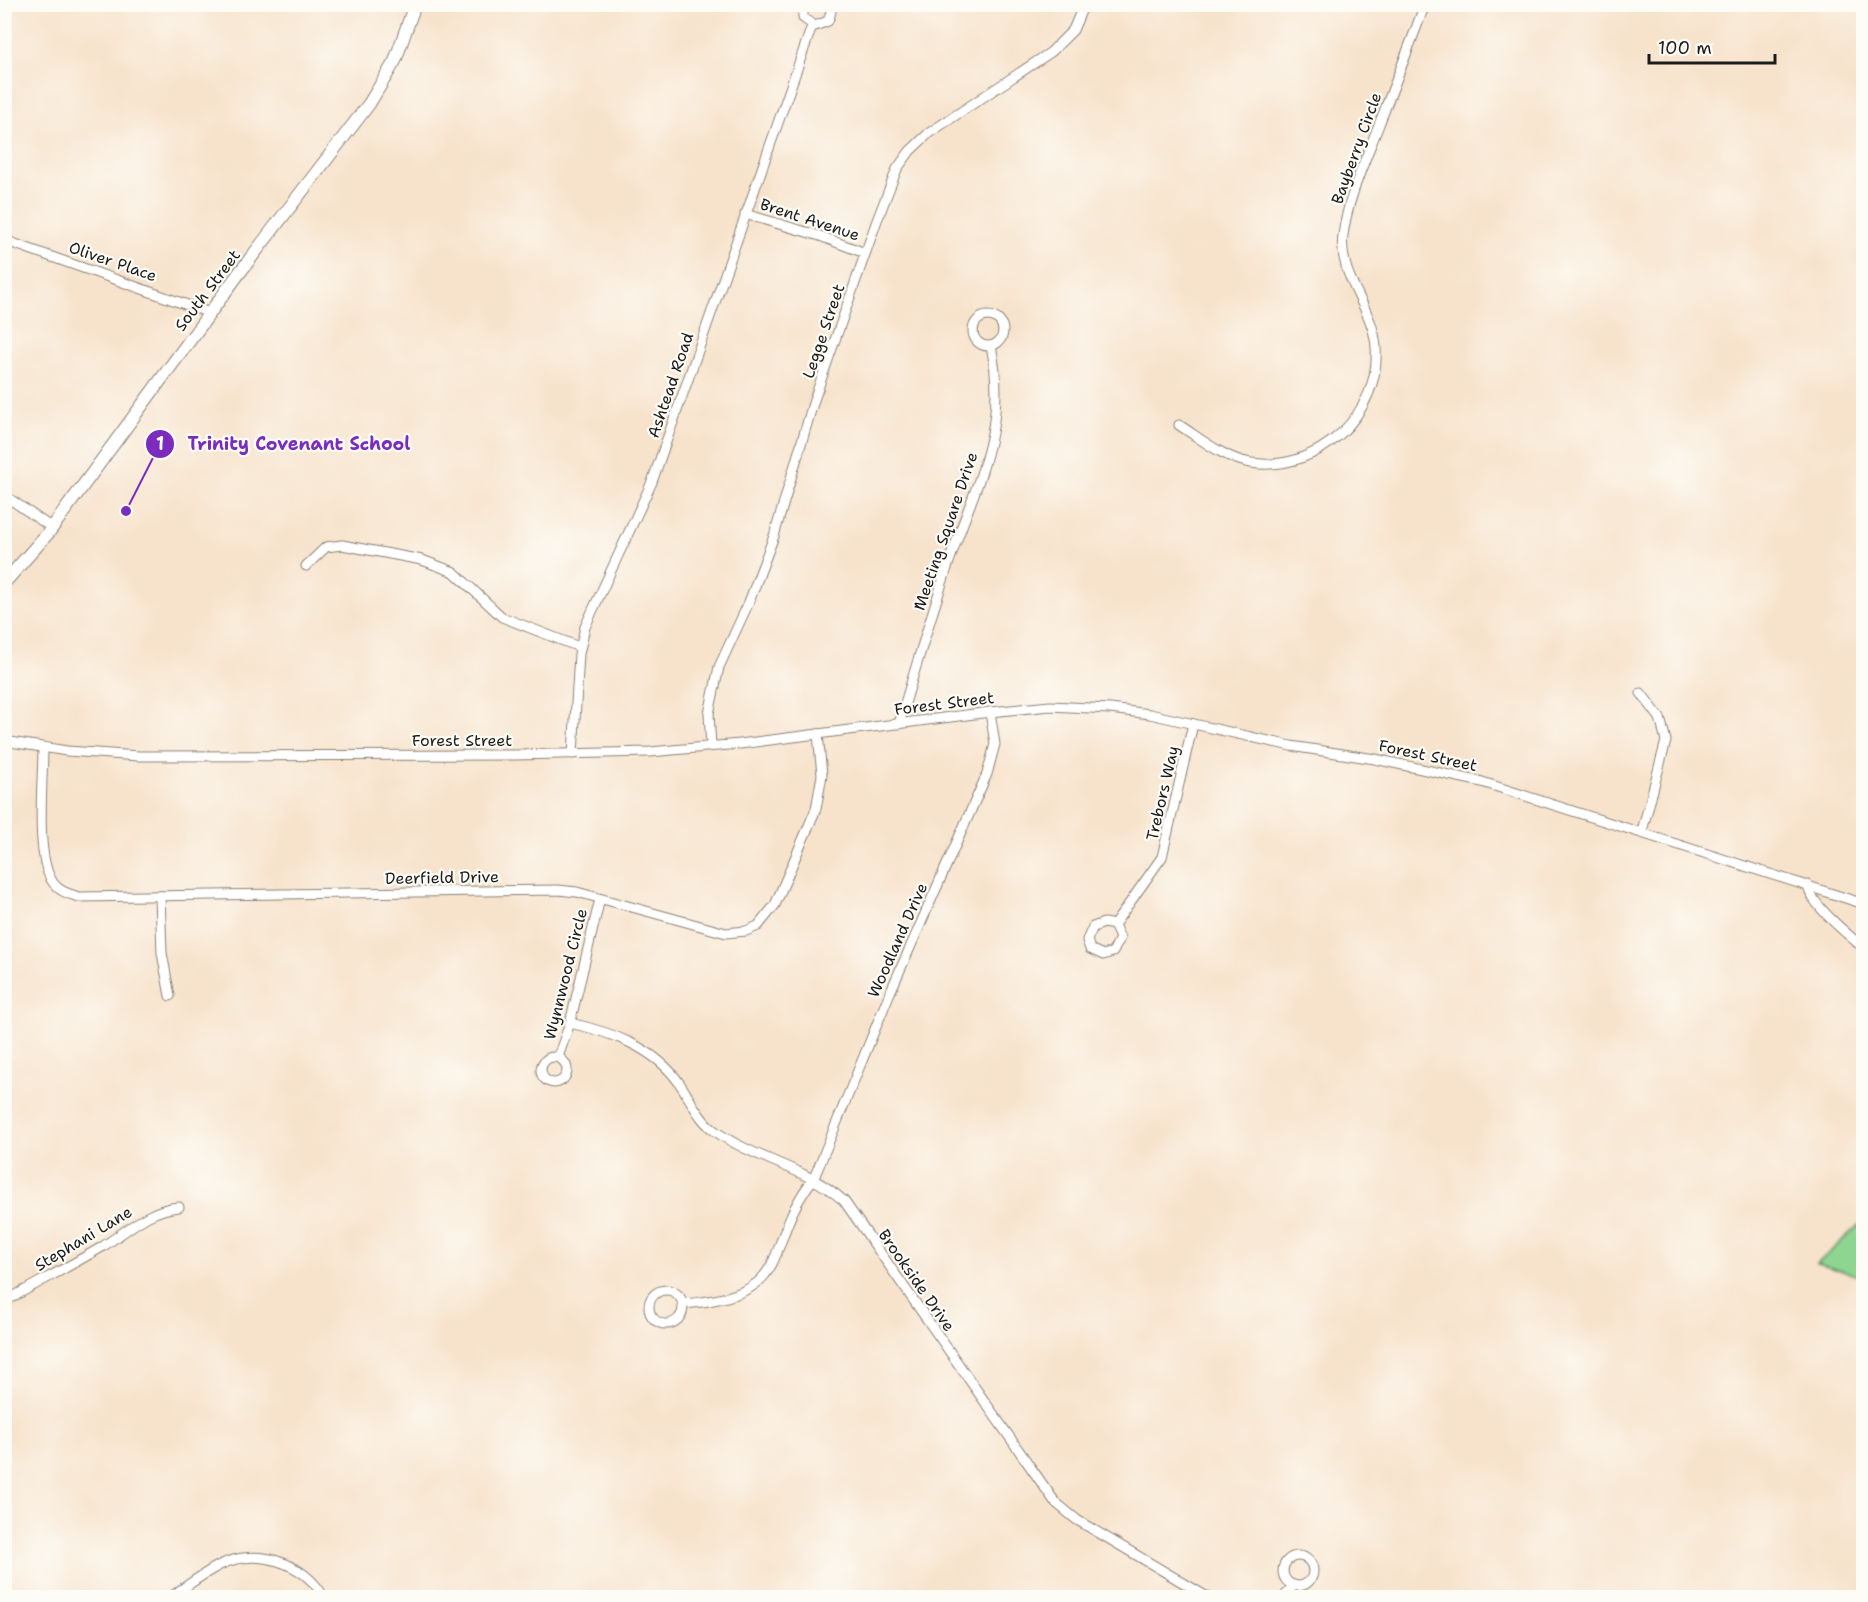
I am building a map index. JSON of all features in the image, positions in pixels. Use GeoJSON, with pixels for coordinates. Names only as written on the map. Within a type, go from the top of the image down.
{"type":"FeatureCollection","features":[{"type":"Feature","properties":{"kind":"street","name":"South Street"},"geometry":{"type":"LineString","coordinates":[[4,583],[52,528],[210,313],[376,94],[400,49],[414,4]]}},
{"type":"Feature","properties":{"kind":"street"},"geometry":{"type":"LineString","coordinates":[[803,4],[803,18],[812,26]]}},
{"type":"Feature","properties":{"kind":"street","name":"Ashtead Road"},"geometry":{"type":"LineString","coordinates":[[573,754],[579,647],[592,611],[651,482],[812,26],[821,26],[828,21],[831,12],[830,4]]}},
{"type":"Feature","properties":{"kind":"street","name":"Legge Street"},"geometry":{"type":"LineString","coordinates":[[711,746],[709,714],[717,674],[774,536],[810,414],[889,186],[910,151],[929,133],[1051,52],[1073,30],[1084,4]]}},
{"type":"Feature","properties":{"kind":"street","name":"Bayberry Circle"},"geometry":{"type":"LineString","coordinates":[[1179,425],[1230,457],[1250,463],[1273,464],[1295,460],[1325,447],[1348,428],[1363,407],[1375,372],[1375,337],[1346,271],[1342,257],[1343,235],[1360,174],[1425,4]]}},
{"type":"Feature","properties":{"kind":"street","name":"Brent Avenue"},"geometry":{"type":"LineString","coordinates":[[745,214],[820,236],[865,253]]}},
{"type":"Feature","properties":{"kind":"street","name":"Oliver Place"},"geometry":{"type":"LineString","coordinates":[[4,240],[210,313]]}},
{"type":"Feature","properties":{"kind":"street","name":"Meeting Square Drive"},"geometry":{"type":"LineString","coordinates":[[899,724],[935,605],[992,441],[998,389],[991,346]]}},
{"type":"Feature","properties":{"kind":"street"},"geometry":{"type":"LineString","coordinates":[[4,495],[52,528]]}},
{"type":"Feature","properties":{"kind":"street"},"geometry":{"type":"LineString","coordinates":[[306,566],[326,547],[342,545],[422,560],[454,572],[502,617],[579,647]]}},
{"type":"Feature","properties":{"kind":"street"},"geometry":{"type":"LineString","coordinates":[[1641,693],[1660,718],[1666,741],[1641,831]]}},
{"type":"Feature","properties":{"kind":"street","name":"Forest Street"},"geometry":{"type":"LineString","coordinates":[[4,741],[43,748],[149,756],[650,752],[990,712],[1050,706],[1089,707],[1150,714],[1291,746],[1395,763],[1482,782],[1641,831],[1863,904]]}},
{"type":"Feature","properties":{"kind":"street","name":"Woodland Drive"},"geometry":{"type":"LineString","coordinates":[[683,1304],[716,1302],[745,1293],[759,1282],[774,1264],[802,1193],[814,1178],[892,988],[987,774],[994,744],[990,712]]}},
{"type":"Feature","properties":{"kind":"street","name":"Trebors Way"},"geometry":{"type":"LineString","coordinates":[[1114,926],[1162,857],[1193,724]]}},
{"type":"Feature","properties":{"kind":"street","name":"Deerfield Drive"},"geometry":{"type":"LineString","coordinates":[[43,748],[42,837],[47,869],[55,885],[68,894],[86,898],[549,889],[577,892],[726,933],[747,931],[758,926],[775,905],[816,809],[822,775],[818,734]]}},
{"type":"Feature","properties":{"kind":"street"},"geometry":{"type":"LineString","coordinates":[[1808,885],[1812,896],[1863,948]]}},
{"type":"Feature","properties":{"kind":"street"},"geometry":{"type":"LineString","coordinates":[[160,896],[162,953],[170,996]]}},
{"type":"Feature","properties":{"kind":"street","name":"Wynnwood Circle"},"geometry":{"type":"LineString","coordinates":[[558,1057],[570,1023],[600,898]]}},
{"type":"Feature","properties":{"kind":"street","name":"Brookside Drive"},"geometry":{"type":"LineString","coordinates":[[570,1023],[613,1035],[652,1055],[673,1075],[703,1120],[715,1132],[742,1147],[814,1178],[849,1206],[1055,1502],[1077,1520],[1209,1598]]}},
{"type":"Feature","properties":{"kind":"street","name":"Stephani Lane"},"geometry":{"type":"LineString","coordinates":[[4,1302],[102,1246],[150,1214],[179,1207]]}},
{"type":"Feature","properties":{"kind":"street"},"geometry":{"type":"LineString","coordinates":[[170,1598],[221,1564],[242,1558],[263,1557],[292,1566],[309,1578],[324,1598]]}},
{"type":"Feature","properties":{"kind":"street"},"geometry":{"type":"LineString","coordinates":[[1283,1598],[1294,1585]]}},
{"type":"Feature","properties":{"kind":"green space"},"geometry":{"type":"Polygon","coordinates":[[[1863,1221],[1863,1277],[1817,1264],[1863,1221]]]}},
{"type":"Feature","properties":{"kind":"place","name":"Trinity Covenant School"},"geometry":{"type":"Point","coordinates":[126,511]}}]}
